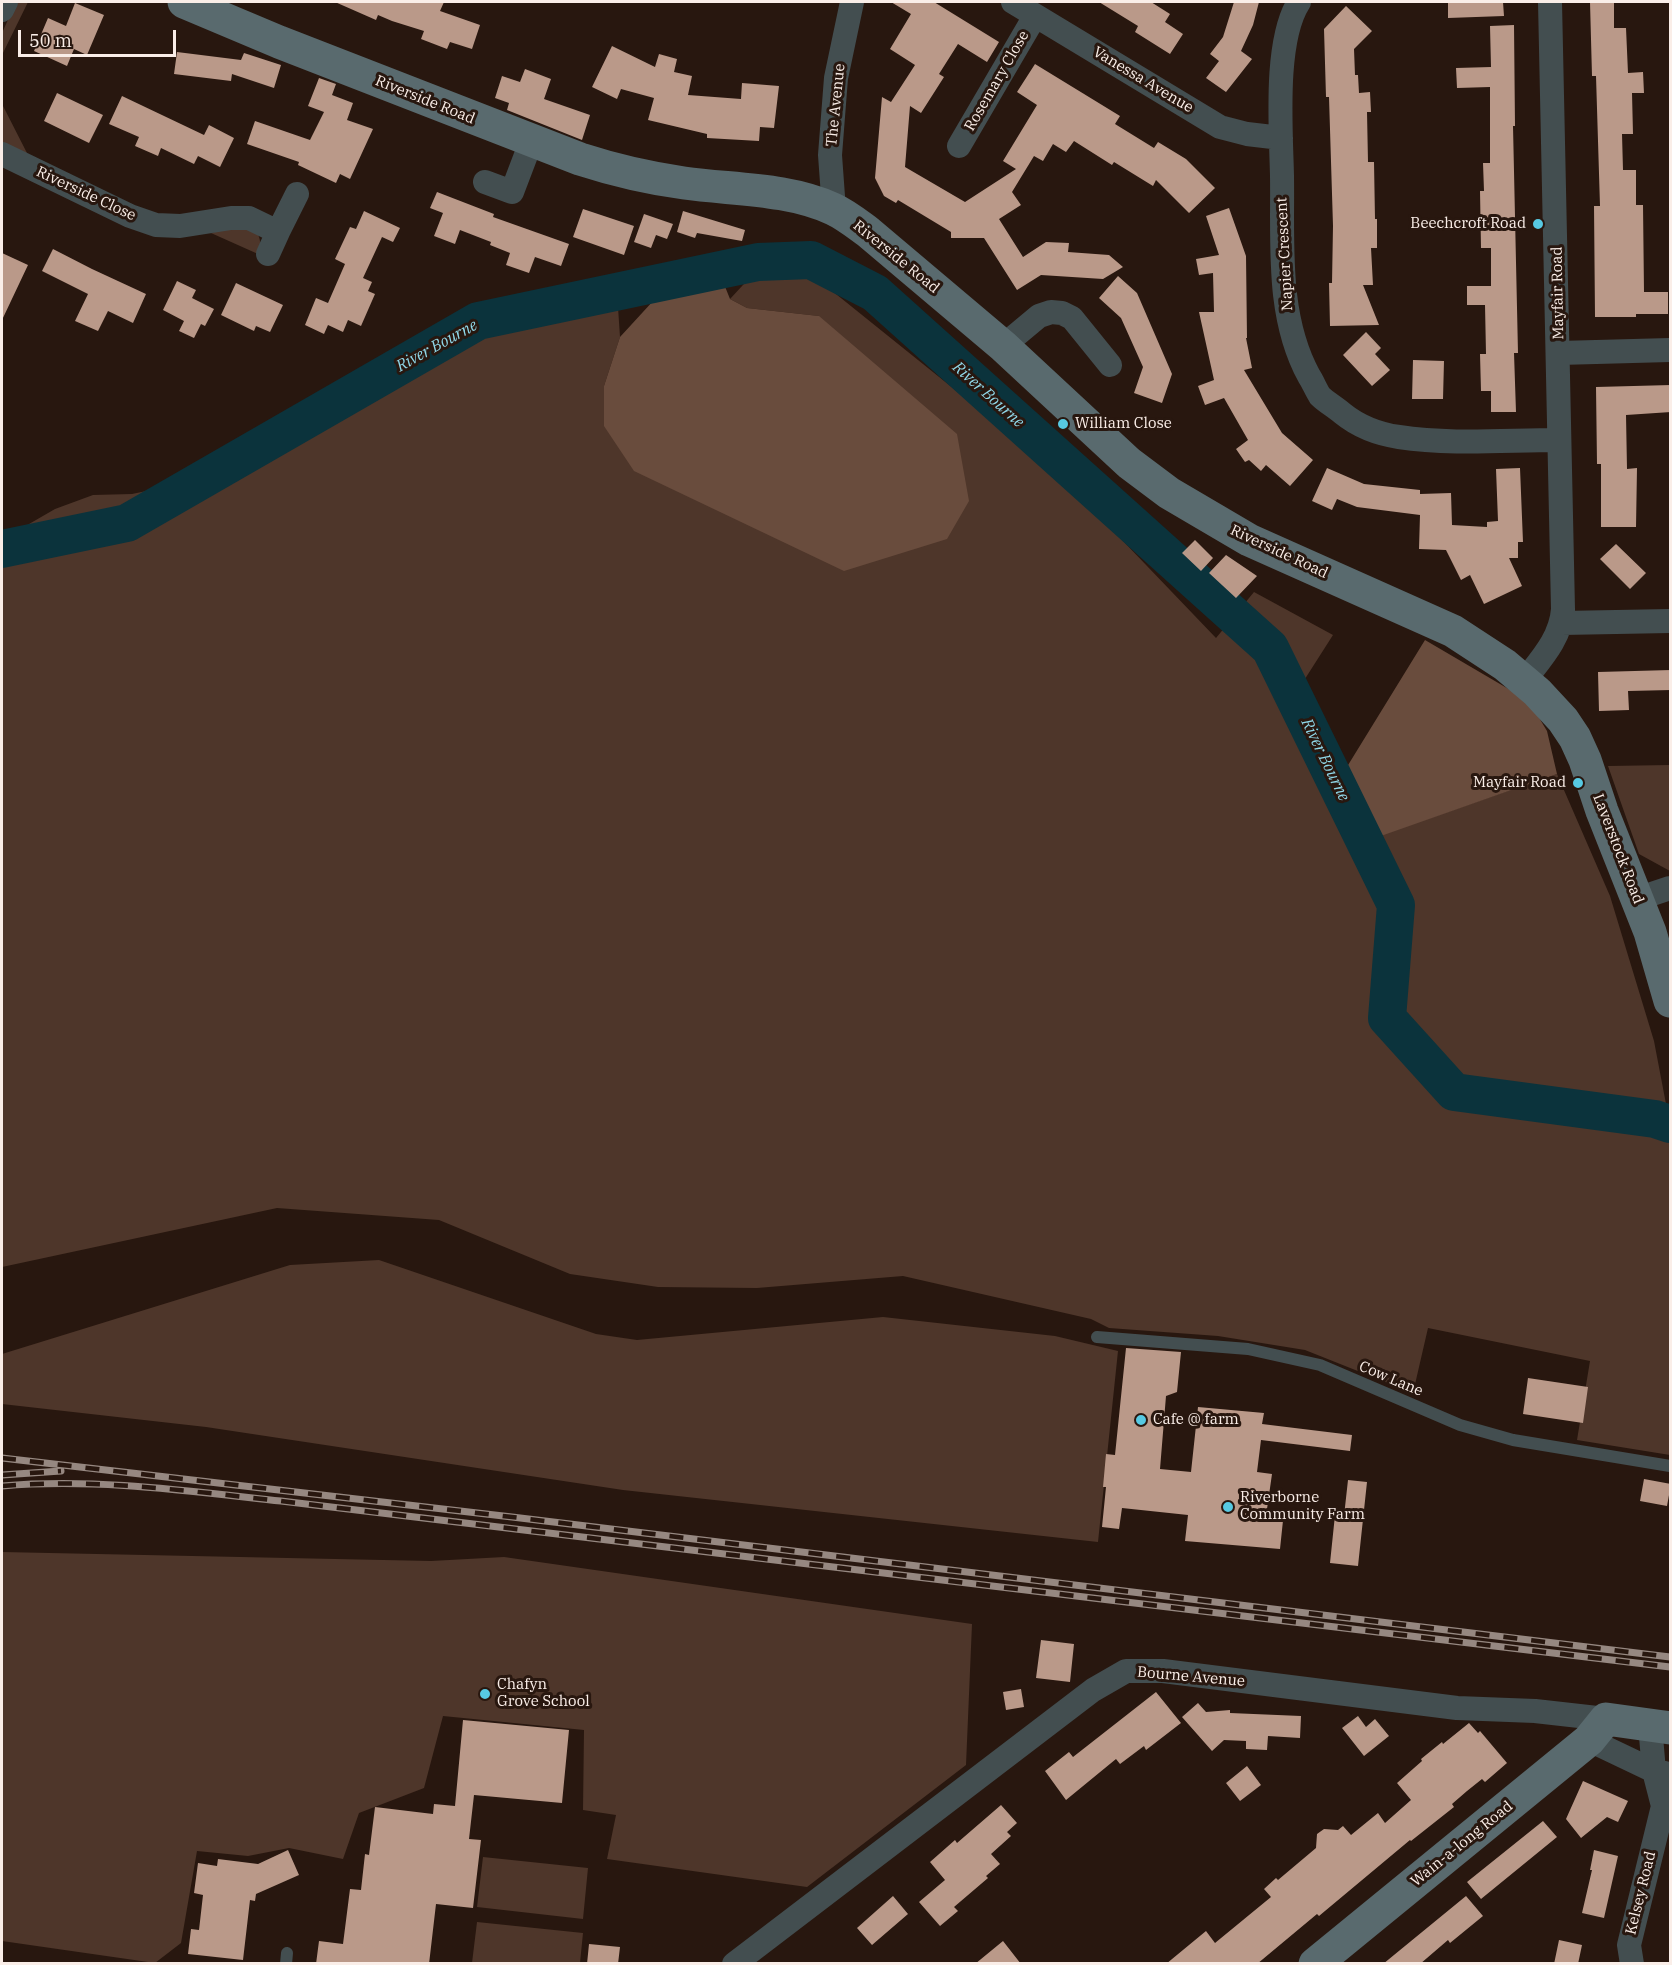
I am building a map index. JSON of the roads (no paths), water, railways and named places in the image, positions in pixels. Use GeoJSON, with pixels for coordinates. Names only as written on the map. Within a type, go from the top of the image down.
{"type":"FeatureCollection","features":[{"type":"Feature","properties":{"kind":"street"},"geometry":{"type":"LineString","coordinates":[[2,10],[6,2]]}},
{"type":"Feature","properties":{"kind":"street","name":"Riverside Road"},"geometry":{"type":"LineString","coordinates":[[184,2],[531,142],[625,172],[683,183],[785,195],[811,201],[834,210],[868,232],[1003,346],[1129,463],[1169,493],[1249,540],[1453,631],[1481,648],[1524,681]]}},
{"type":"Feature","properties":{"kind":"street","name":"The Avenue"},"geometry":{"type":"LineString","coordinates":[[834,210],[830,155],[836,78],[852,2]]}},
{"type":"Feature","properties":{"kind":"street","name":"Vanessa Avenue"},"geometry":{"type":"LineString","coordinates":[[1012,2],[1220,127],[1247,134],[1281,138]]}},
{"type":"Feature","properties":{"kind":"street","name":"Napier Crescent"},"geometry":{"type":"LineString","coordinates":[[1299,2],[1287,29],[1283,53],[1281,138],[1283,279],[1289,324],[1300,361],[1320,396],[1353,421],[1375,431],[1397,437],[1460,441],[1558,440]]}},
{"type":"Feature","properties":{"kind":"street","name":"Mayfair Road"},"geometry":{"type":"LineString","coordinates":[[1550,2],[1559,353],[1558,440],[1562,623]]}},
{"type":"Feature","properties":{"kind":"street","name":"Rosemary Close"},"geometry":{"type":"LineString","coordinates":[[959,146],[1035,16]]}},
{"type":"Feature","properties":{"kind":"street"},"geometry":{"type":"LineString","coordinates":[[485,182],[522,196],[531,142]]}},
{"type":"Feature","properties":{"kind":"street","name":"Riverside Close"},"geometry":{"type":"LineString","coordinates":[[2,154],[130,216],[156,225],[180,226],[231,218],[249,218],[278,232]]}},
{"type":"Feature","properties":{"kind":"street"},"geometry":{"type":"LineString","coordinates":[[268,254],[297,194]]}},
{"type":"Feature","properties":{"kind":"street"},"geometry":{"type":"LineString","coordinates":[[1003,346],[1039,316],[1051,312],[1062,313],[1072,318],[1110,365]]}},
{"type":"Feature","properties":{"kind":"street"},"geometry":{"type":"LineString","coordinates":[[1559,353],[1671,350]]}},
{"type":"Feature","properties":{"kind":"street"},"geometry":{"type":"LineString","coordinates":[[1524,681],[1552,643],[1562,623],[1671,621]]}},
{"type":"Feature","properties":{"kind":"street","name":"Laverstock Road"},"geometry":{"type":"LineString","coordinates":[[1524,681],[1550,705],[1575,738],[1637,899],[1671,1001]]}},
{"type":"Feature","properties":{"kind":"street"},"geometry":{"type":"LineString","coordinates":[[1637,899],[1671,888]]}},
{"type":"Feature","properties":{"kind":"street","name":"Bourne Avenue"},"geometry":{"type":"LineString","coordinates":[[747,1960],[1093,1690],[1126,1671],[1163,1671],[1456,1708],[1535,1711],[1598,1730],[1660,1726]]}},
{"type":"Feature","properties":{"kind":"street","name":"Kelsey Road"},"geometry":{"type":"LineString","coordinates":[[1613,1964],[1630,1954],[1667,1802],[1662,1772],[1660,1726]]}},
{"type":"Feature","properties":{"kind":"street"},"geometry":{"type":"LineString","coordinates":[[1598,1730],[1662,1772]]}},
{"type":"Feature","properties":{"kind":"street","name":"Wain-a-long Road"},"geometry":{"type":"LineString","coordinates":[[1315,1964],[1598,1730]]}},
{"type":"Feature","properties":{"kind":"lane","name":"Cow Lane"},"geometry":{"type":"LineString","coordinates":[[1097,1337],[1248,1349],[1320,1365],[1460,1425],[1513,1440],[1671,1466]]}},
{"type":"Feature","properties":{"kind":"waterway","name":"River Bourne"},"geometry":{"type":"LineString","coordinates":[[2,549],[127,523],[478,321],[758,262],[811,260],[875,293],[1270,648],[1396,905],[1387,1018],[1454,1092],[1655,1119],[1670,1124]]}},
{"type":"Feature","properties":{"kind":"railway"},"geometry":{"type":"LineString","coordinates":[[2,1458],[512,1517],[1670,1657]]}},
{"type":"Feature","properties":{"kind":"railway"},"geometry":{"type":"LineString","coordinates":[[2,1475],[61,1471]]}},
{"type":"Feature","properties":{"kind":"railway"},"geometry":{"type":"LineString","coordinates":[[2,1486],[107,1485],[211,1493],[1670,1667]]}},
{"type":"Feature","properties":{"kind":"place","name":"Beechcroft Road"},"geometry":{"type":"Point","coordinates":[1538,224]}},
{"type":"Feature","properties":{"kind":"place","name":"William Close"},"geometry":{"type":"Point","coordinates":[1063,424]}},
{"type":"Feature","properties":{"kind":"place","name":"Mayfair Road"},"geometry":{"type":"Point","coordinates":[1578,783]}},
{"type":"Feature","properties":{"kind":"place","name":"Cafe @ farm"},"geometry":{"type":"Point","coordinates":[1141,1420]}},
{"type":"Feature","properties":{"kind":"place","name":"Riverborne Community Farm"},"geometry":{"type":"Point","coordinates":[1228,1507]}},
{"type":"Feature","properties":{"kind":"place","name":"Chafyn Grove School"},"geometry":{"type":"Point","coordinates":[485,1694]}}]}
